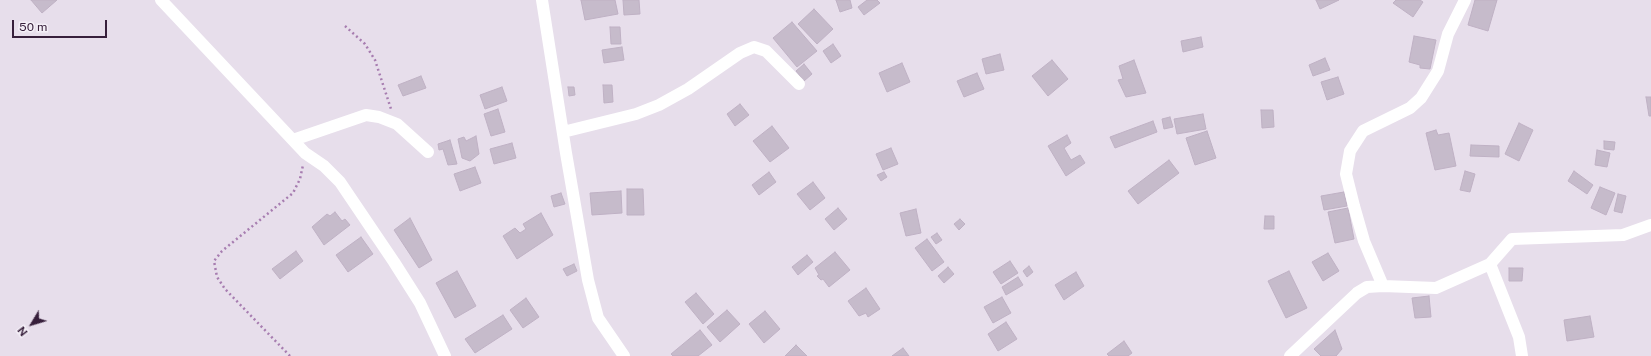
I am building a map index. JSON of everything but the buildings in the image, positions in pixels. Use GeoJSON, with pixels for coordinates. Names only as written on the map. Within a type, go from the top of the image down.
{"type":"FeatureCollection","features":[{"type":"Feature","properties":{"kind":"street"},"geometry":{"type":"LineString","coordinates":[[161,0],[293,140],[305,152],[324,166],[344,188],[420,303],[445,356]]}},
{"type":"Feature","properties":{"kind":"street"},"geometry":{"type":"LineString","coordinates":[[542,0],[588,280],[598,318],[624,356]]}},
{"type":"Feature","properties":{"kind":"street"},"geometry":{"type":"LineString","coordinates":[[1383,286],[1364,241],[1346,174],[1350,151],[1363,131],[1410,108],[1421,98],[1438,71],[1448,34],[1465,0]]}},
{"type":"Feature","properties":{"kind":"street"},"geometry":{"type":"LineString","coordinates":[[563,132],[636,114],[659,105],[688,89],[740,53],[754,47],[766,51],[799,84]]}},
{"type":"Feature","properties":{"kind":"street"},"geometry":{"type":"LineString","coordinates":[[293,140],[366,115],[379,117],[397,124],[428,152]]}},
{"type":"Feature","properties":{"kind":"street"},"geometry":{"type":"LineString","coordinates":[[1290,356],[1357,293],[1367,287],[1383,286],[1436,288],[1490,264],[1512,239],[1623,236],[1651,225]]}},
{"type":"Feature","properties":{"kind":"street"},"geometry":{"type":"LineString","coordinates":[[1490,264],[1519,337],[1522,356]]}},
{"type":"Feature","properties":{"kind":"path"},"geometry":{"type":"LineString","coordinates":[[344,26],[365,44],[375,60],[397,124]]}},
{"type":"Feature","properties":{"kind":"path"},"geometry":{"type":"LineString","coordinates":[[290,356],[225,289],[217,276],[214,261],[222,251],[293,193],[300,179],[305,152]]}}]}
